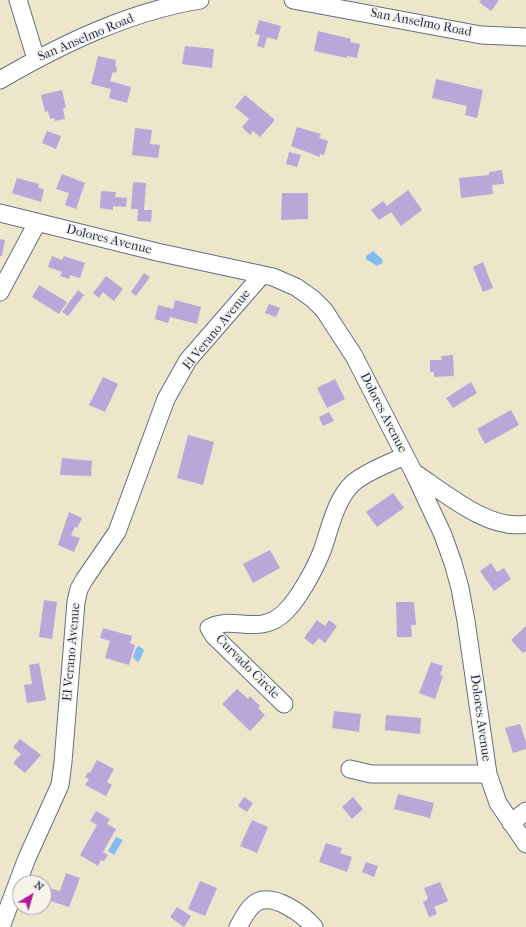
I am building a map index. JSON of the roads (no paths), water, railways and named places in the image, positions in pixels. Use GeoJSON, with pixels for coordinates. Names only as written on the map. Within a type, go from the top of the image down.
{"type":"FeatureCollection","features":[{"type":"Feature","properties":{"kind":"street"},"geometry":{"type":"LineString","coordinates":[[18,0],[36,59]]}},
{"type":"Feature","properties":{"kind":"street","name":"San Anselmo Road"},"geometry":{"type":"LineString","coordinates":[[0,80],[36,59],[108,25],[166,7],[200,0]]}},
{"type":"Feature","properties":{"kind":"street","name":"San Anselmo Road"},"geometry":{"type":"LineString","coordinates":[[293,0],[492,36],[526,37]]}},
{"type":"Feature","properties":{"kind":"street","name":"Dolores Avenue"},"geometry":{"type":"LineString","coordinates":[[0,213],[157,252],[273,277],[296,287],[313,299],[324,310],[354,356],[414,473],[443,534],[460,588],[488,774],[498,803],[526,844]]}},
{"type":"Feature","properties":{"kind":"street"},"geometry":{"type":"LineString","coordinates":[[0,292],[37,222]]}},
{"type":"Feature","properties":{"kind":"street","name":"El Verano Avenue"},"geometry":{"type":"LineString","coordinates":[[1,927],[28,858],[60,785],[76,602],[79,589],[117,532],[166,399],[188,360],[262,275]]}},
{"type":"Feature","properties":{"kind":"street","name":"Curvado Circle"},"geometry":{"type":"LineString","coordinates":[[284,704],[214,636],[209,628],[218,623],[255,626],[272,622],[286,612],[302,588],[321,554],[339,504],[353,483],[404,456]]}},
{"type":"Feature","properties":{"kind":"street"},"geometry":{"type":"LineString","coordinates":[[414,473],[491,521],[514,526],[526,524]]}},
{"type":"Feature","properties":{"kind":"street"},"geometry":{"type":"LineString","coordinates":[[350,769],[371,774],[488,774]]}},
{"type":"Feature","properties":{"kind":"street"},"geometry":{"type":"LineString","coordinates":[[511,823],[526,811]]}},
{"type":"Feature","properties":{"kind":"street"},"geometry":{"type":"LineString","coordinates":[[238,927],[245,914],[257,902],[273,900],[296,911],[314,927]]}},
{"type":"Feature","properties":{"kind":"water"},"geometry":{"type":"Polygon","coordinates":[[[373,251],[382,259],[383,263],[377,266],[366,259],[366,256],[373,251]]]}},
{"type":"Feature","properties":{"kind":"water"},"geometry":{"type":"Polygon","coordinates":[[[139,646],[144,650],[140,660],[137,662],[133,657],[136,648],[139,646]]]}},
{"type":"Feature","properties":{"kind":"water"},"geometry":{"type":"Polygon","coordinates":[[[116,837],[123,840],[114,855],[108,851],[116,837]]]}}]}
